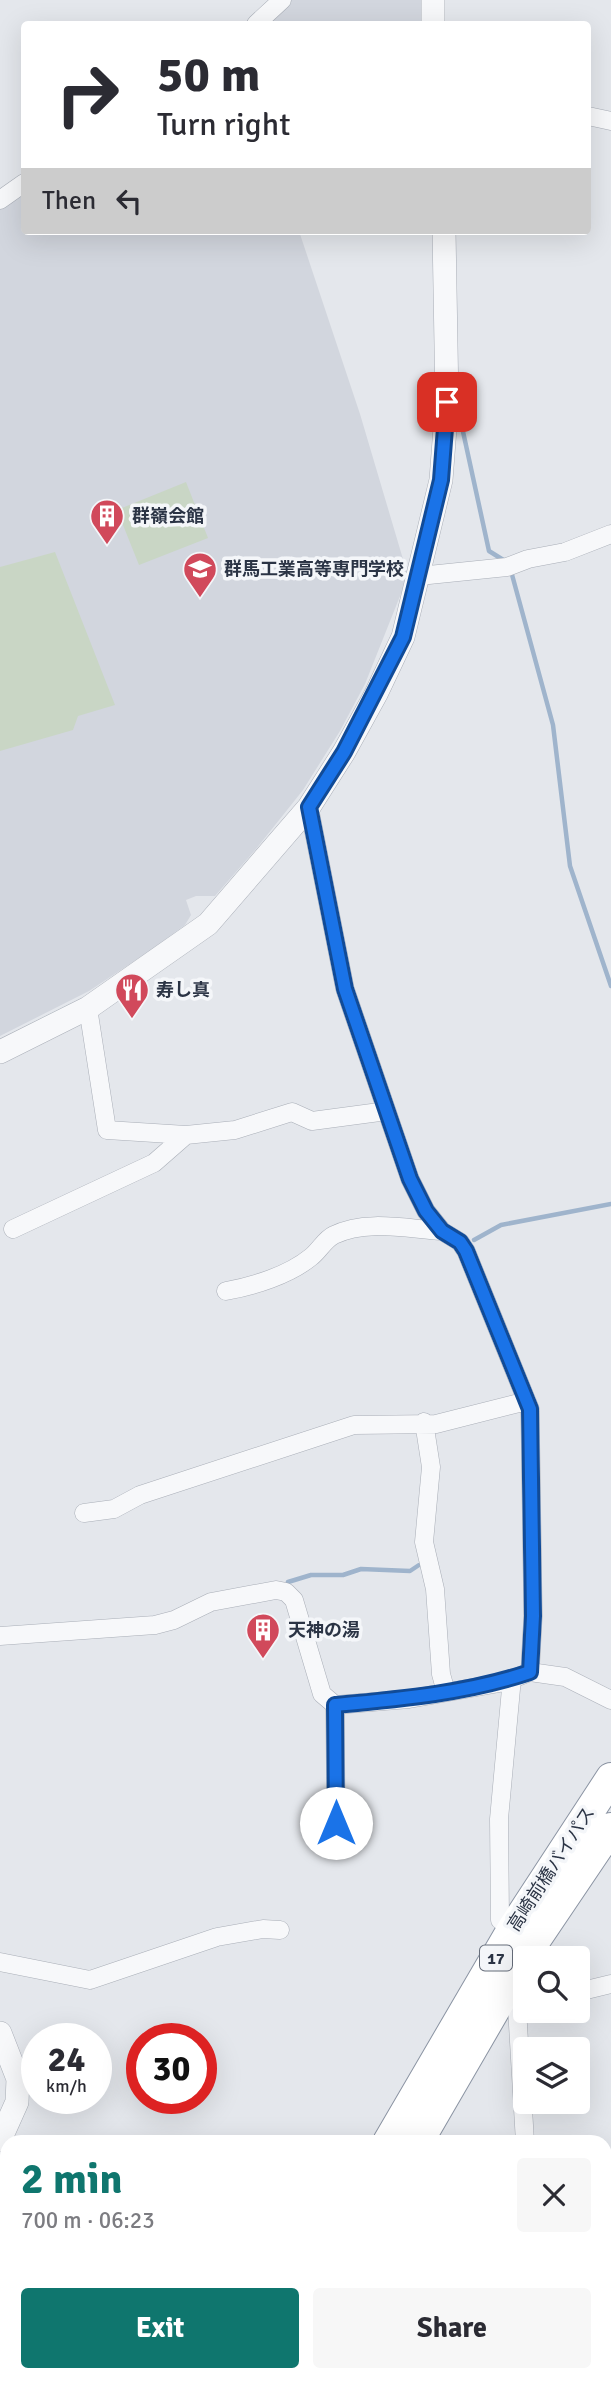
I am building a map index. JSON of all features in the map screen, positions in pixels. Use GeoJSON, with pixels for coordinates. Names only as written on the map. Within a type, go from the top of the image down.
{"type":"FeatureCollection","features":[{"type":"Feature","properties":{"kind":"highway","name":"高崎前橋バイパス"},"geometry":{"type":"LineString","coordinates":[[392,2135],[513,1928],[611,1778]]}},
{"type":"Feature","properties":{"kind":"highway","name":"高崎前橋バイパス"},"geometry":{"type":"LineString","coordinates":[[546,1946],[611,1828]]}},
{"type":"Feature","properties":{"kind":"highway","name":"高崎前橋バイパス"},"geometry":{"type":"LineString","coordinates":[[423,2135],[513,2004]]}},
{"type":"Feature","properties":{"kind":"street"},"geometry":{"type":"LineString","coordinates":[[259,21],[282,0]]}},
{"type":"Feature","properties":{"kind":"street"},"geometry":{"type":"LineString","coordinates":[[433,0],[433,21]]}},
{"type":"Feature","properties":{"kind":"street"},"geometry":{"type":"LineString","coordinates":[[591,117],[611,121]]}},
{"type":"Feature","properties":{"kind":"street"},"geometry":{"type":"LineString","coordinates":[[0,200],[21,185]]}},
{"type":"Feature","properties":{"kind":"street"},"geometry":{"type":"LineString","coordinates":[[0,1052],[88,1008],[208,924],[309,807],[344,752],[403,637],[441,480],[447,402],[444,235]]}},
{"type":"Feature","properties":{"kind":"street"},"geometry":{"type":"LineString","coordinates":[[419,576],[507,567],[528,559],[565,552],[611,534]]}},
{"type":"Feature","properties":{"kind":"street"},"geometry":{"type":"LineString","coordinates":[[309,807],[345,989],[410,1179],[426,1211],[442,1231],[460,1242],[466,1251],[527,1401],[531,1417],[533,1616],[530,1672]]}},
{"type":"Feature","properties":{"kind":"street"},"geometry":{"type":"LineString","coordinates":[[88,1008],[107,1130],[186,1135],[234,1130],[292,1112],[312,1121],[387,1111]]}},
{"type":"Feature","properties":{"kind":"street"},"geometry":{"type":"LineString","coordinates":[[13,1229],[154,1163],[186,1135]]}},
{"type":"Feature","properties":{"kind":"street"},"geometry":{"type":"LineString","coordinates":[[226,1291],[253,1286],[310,1258],[332,1235],[353,1229],[374,1226],[442,1231]]}},
{"type":"Feature","properties":{"kind":"street"},"geometry":{"type":"LineString","coordinates":[[84,1513],[114,1509],[140,1495],[354,1425],[424,1422],[436,1424],[527,1401]]}},
{"type":"Feature","properties":{"kind":"street"},"geometry":{"type":"LineString","coordinates":[[424,1422],[431,1467],[424,1542],[435,1589],[441,1674],[446,1692]]}},
{"type":"Feature","properties":{"kind":"street"},"geometry":{"type":"LineString","coordinates":[[0,1636],[155,1625],[174,1620],[211,1601],[276,1590],[286,1592],[294,1600],[322,1694],[335,1705],[409,1699],[530,1672],[565,1677],[611,1700]]}},
{"type":"Feature","properties":{"kind":"street"},"geometry":{"type":"LineString","coordinates":[[512,1678],[499,1831],[500,1920],[513,1928]]}},
{"type":"Feature","properties":{"kind":"street"},"geometry":{"type":"LineString","coordinates":[[335,1705],[336,1823]]}},
{"type":"Feature","properties":{"kind":"street"},"geometry":{"type":"LineString","coordinates":[[0,1962],[90,1980],[217,1937],[263,1929],[280,1930]]}},
{"type":"Feature","properties":{"kind":"street"},"geometry":{"type":"LineString","coordinates":[[590,1990],[611,1984]]}},
{"type":"Feature","properties":{"kind":"street"},"geometry":{"type":"LineString","coordinates":[[516,2023],[524,2135]]}},
{"type":"Feature","properties":{"kind":"street"},"geometry":{"type":"LineString","coordinates":[[0,2033],[18,2079],[17,2102],[2,2135]]}},
{"type":"Feature","properties":{"kind":"shaded area"},"geometry":{"type":"Polygon","coordinates":[[[289,0],[423,0],[424,21],[265,21],[289,0]]]}},
{"type":"Feature","properties":{"kind":"shaded area","name":"群馬工業高等専門学校"},"geometry":{"type":"Polygon","coordinates":[[[21,192],[21,235],[300,235],[360,414],[408,576],[365,684],[340,731],[303,790],[215,896],[196,896],[186,900],[191,915],[185,925],[151,950],[89,991],[0,1036],[0,207],[21,192]]]}},
{"type":"Feature","properties":{"kind":"green space"},"geometry":{"type":"Polygon","coordinates":[[[186,482],[208,538],[139,565],[117,510],[186,482]]]}},
{"type":"Feature","properties":{"kind":"green space"},"geometry":{"type":"Polygon","coordinates":[[[55,552],[115,705],[78,716],[73,730],[0,751],[0,567],[55,552]]]}},
{"type":"Feature","properties":{"kind":"waterway"},"geometry":{"type":"LineString","coordinates":[[457,404],[489,551],[505,561]]}},
{"type":"Feature","properties":{"kind":"waterway"},"geometry":{"type":"LineString","coordinates":[[511,571],[553,725],[570,866],[611,986]]}},
{"type":"Feature","properties":{"kind":"waterway"},"geometry":{"type":"LineString","coordinates":[[474,1240],[501,1225],[611,1204]]}},
{"type":"Feature","properties":{"kind":"waterway"},"geometry":{"type":"LineString","coordinates":[[288,1582],[311,1575],[343,1575],[361,1569],[410,1571],[419,1565]]}},
{"type":"Feature","properties":{"kind":"place","name":"群嶺会館"},"geometry":{"type":"Point","coordinates":[107,546]}},
{"type":"Feature","properties":{"kind":"place","name":"群馬工業高等専門学校"},"geometry":{"type":"Point","coordinates":[200,599]}},
{"type":"Feature","properties":{"kind":"place","name":"寿し真"},"geometry":{"type":"Point","coordinates":[132,1020]}},
{"type":"Feature","properties":{"kind":"place","name":"天神の湯"},"geometry":{"type":"Point","coordinates":[263,1660]}},
{"type":"Feature","properties":{"kind":"route"},"geometry":{"type":"LineString","coordinates":[[336,1823],[335,1705],[409,1699],[505,1682],[530,1672],[533,1616],[530,1409],[466,1251],[460,1242],[442,1231],[426,1211],[410,1179],[345,989],[309,807],[344,752],[403,637],[441,480],[447,402]]}}]}
